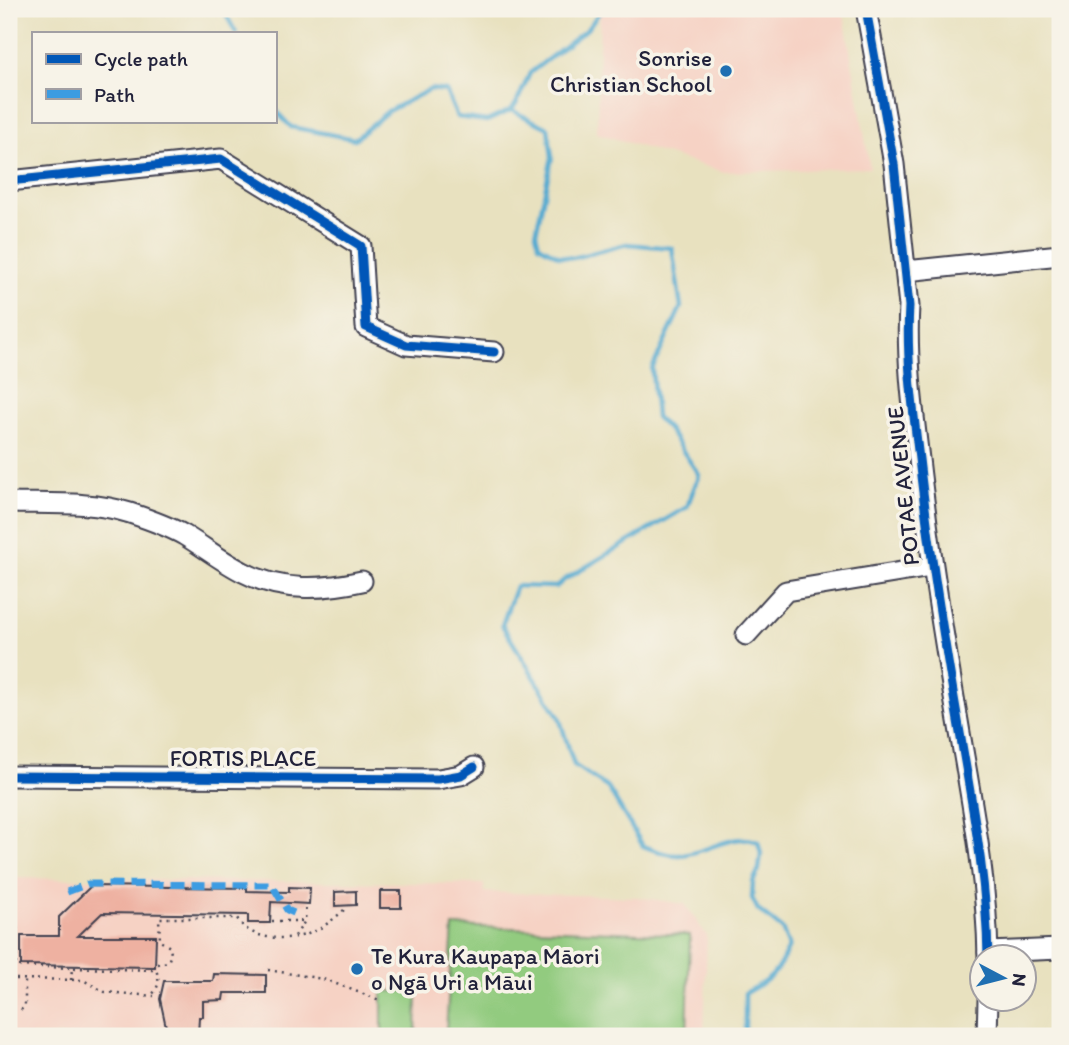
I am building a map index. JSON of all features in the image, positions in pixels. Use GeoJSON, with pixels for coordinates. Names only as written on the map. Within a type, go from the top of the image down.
{"type":"FeatureCollection","features":[{"type":"Feature","properties":{"kind":"street","name":"POTAE AVENUE"},"geometry":{"type":"LineString","coordinates":[[866,9],[894,164],[906,271],[915,423],[931,567],[981,861],[987,944]]}},
{"type":"Feature","properties":{"kind":"street"},"geometry":{"type":"LineString","coordinates":[[9,181],[221,159],[361,246],[366,327],[406,345],[494,352]]}},
{"type":"Feature","properties":{"kind":"street"},"geometry":{"type":"LineString","coordinates":[[906,271],[1060,255]]}},
{"type":"Feature","properties":{"kind":"street"},"geometry":{"type":"LineString","coordinates":[[9,503],[84,505],[130,513],[183,534],[243,573],[271,583],[328,589],[362,582]]}},
{"type":"Feature","properties":{"kind":"street"},"geometry":{"type":"LineString","coordinates":[[746,635],[786,591],[931,567]]}},
{"type":"Feature","properties":{"kind":"street","name":"FORTIS PLACE"},"geometry":{"type":"LineString","coordinates":[[9,776],[438,779],[461,775],[474,767]]}},
{"type":"Feature","properties":{"kind":"street"},"geometry":{"type":"LineString","coordinates":[[1038,951],[1060,949]]}},
{"type":"Feature","properties":{"kind":"street"},"geometry":{"type":"LineString","coordinates":[[987,1036],[988,1014]]}},
{"type":"Feature","properties":{"kind":"path"},"geometry":{"type":"LineString","coordinates":[[295,936],[305,921],[306,904]]}},
{"type":"Feature","properties":{"kind":"path"},"geometry":{"type":"LineString","coordinates":[[9,979],[83,980],[106,992],[152,996],[158,986],[158,965],[168,962],[171,950],[167,943],[160,941],[159,918],[237,918],[247,929],[261,935],[280,938],[307,934],[322,927],[345,909]]}},
{"type":"Feature","properties":{"kind":"path"},"geometry":{"type":"LineString","coordinates":[[272,921],[305,921]]}},
{"type":"Feature","properties":{"kind":"path"},"geometry":{"type":"LineString","coordinates":[[9,928],[17,928],[16,966],[156,970],[157,973]]}},
{"type":"Feature","properties":{"kind":"path"},"geometry":{"type":"LineString","coordinates":[[9,951],[17,951]]}},
{"type":"Feature","properties":{"kind":"path"},"geometry":{"type":"LineString","coordinates":[[71,979],[72,968]]}},
{"type":"Feature","properties":{"kind":"path"},"geometry":{"type":"LineString","coordinates":[[268,970],[323,979],[382,1001]]}},
{"type":"Feature","properties":{"kind":"path"},"geometry":{"type":"LineString","coordinates":[[22,1010],[25,1005],[25,979]]}},
{"type":"Feature","properties":{"kind":"shaded area","name":"Sonrise Christian School"},"geometry":{"type":"Polygon","coordinates":[[[600,9],[843,9],[870,168],[724,172],[597,133],[600,9]]]}},
{"type":"Feature","properties":{"kind":"shaded area","name":"Te Kura Kaupapa Māori o Ngā Uri a Māui"},"geometry":{"type":"Polygon","coordinates":[[[9,878],[484,884],[484,892],[637,897],[685,904],[707,936],[704,1036],[9,1036],[9,878]]]}},
{"type":"Feature","properties":{"kind":"green space"},"geometry":{"type":"Polygon","coordinates":[[[453,926],[690,935],[687,1036],[558,1036],[446,1031],[453,926]]]}},
{"type":"Feature","properties":{"kind":"green space"},"geometry":{"type":"Polygon","coordinates":[[[382,991],[417,991],[416,1036],[382,1036],[382,991]]]}},
{"type":"Feature","properties":{"kind":"building"},"geometry":{"type":"Polygon","coordinates":[[[91,886],[247,888],[247,891],[289,892],[289,887],[310,888],[309,904],[271,902],[270,923],[248,923],[248,915],[102,913],[78,936],[156,936],[155,967],[21,965],[21,936],[59,936],[59,917],[91,886]]]}},
{"type":"Feature","properties":{"kind":"building"},"geometry":{"type":"Polygon","coordinates":[[[356,891],[356,905],[335,906],[335,892],[356,891]]]}},
{"type":"Feature","properties":{"kind":"building"},"geometry":{"type":"Polygon","coordinates":[[[380,891],[401,891],[401,908],[380,908],[380,891]]]}},
{"type":"Feature","properties":{"kind":"building"},"geometry":{"type":"Polygon","coordinates":[[[214,974],[266,975],[266,993],[224,993],[223,1000],[203,1001],[203,1017],[199,1017],[198,1036],[168,1036],[160,999],[164,981],[213,981],[214,974]]]}},
{"type":"Feature","properties":{"kind":"waterway"},"geometry":{"type":"LineString","coordinates":[[223,9],[235,32]]}},
{"type":"Feature","properties":{"kind":"waterway"},"geometry":{"type":"LineString","coordinates":[[511,110],[530,73],[587,29],[602,9]]}},
{"type":"Feature","properties":{"kind":"waterway"},"geometry":{"type":"LineString","coordinates":[[276,111],[291,127],[355,139],[388,111],[431,89],[446,91],[457,117],[487,121],[511,110],[548,128],[552,157],[536,233],[539,245],[559,256],[573,258],[627,244],[672,248],[681,307],[652,369],[656,417],[668,429],[699,475],[687,507],[556,587],[516,586],[502,625],[559,717],[574,765],[608,788],[643,846],[665,854],[680,855],[739,839],[758,842],[761,854],[759,869],[753,882],[752,898],[758,910],[782,929],[789,946],[773,975],[745,993],[745,1036]]}},
{"type":"Feature","properties":{"kind":"marked path"},"geometry":{"type":"LineString","coordinates":[[67,892],[88,884],[272,885],[287,910],[294,913]]}},
{"type":"Feature","properties":{"kind":"cycle path"},"geometry":{"type":"LineString","coordinates":[[866,9],[894,164],[909,306],[912,402],[927,525],[978,839],[988,944]]}},
{"type":"Feature","properties":{"kind":"cycle path"},"geometry":{"type":"LineString","coordinates":[[9,181],[221,159],[361,246],[366,327],[406,345],[494,352]]}},
{"type":"Feature","properties":{"kind":"cycle path"},"geometry":{"type":"LineString","coordinates":[[9,776],[438,779],[461,775],[474,767]]}},
{"type":"Feature","properties":{"kind":"place","name":"Sonrise Christian School"},"geometry":{"type":"Point","coordinates":[726,71]}},
{"type":"Feature","properties":{"kind":"place","name":"Te Kura Kaupapa Māori o Ngā Uri a Māui"},"geometry":{"type":"Point","coordinates":[357,969]}}]}
